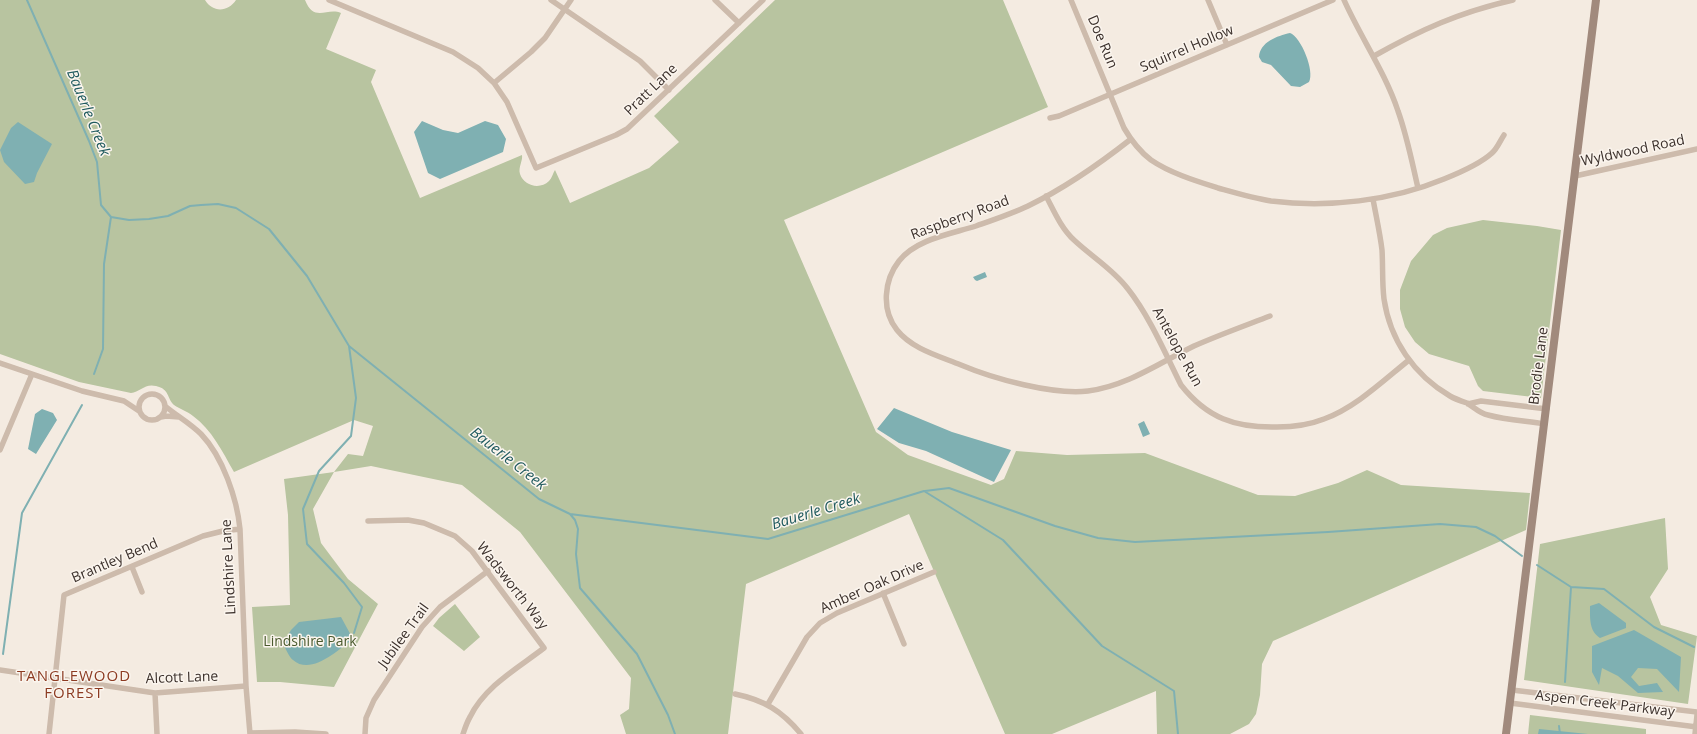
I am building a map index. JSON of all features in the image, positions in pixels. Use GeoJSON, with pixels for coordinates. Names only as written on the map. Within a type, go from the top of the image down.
{"type":"FeatureCollection","features":[{"type":"Feature","properties":{"kind":"main road","name":"Brodie Lane"},"geometry":{"type":"LineString","coordinates":[[1506,734],[1596,0]]}},
{"type":"Feature","properties":{"kind":"street"},"geometry":{"type":"LineString","coordinates":[[329,0],[453,52],[469,61],[494,83],[539,45],[550,33],[571,0]]}},
{"type":"Feature","properties":{"kind":"street"},"geometry":{"type":"LineString","coordinates":[[551,0],[640,61],[669,90]]}},
{"type":"Feature","properties":{"kind":"street"},"geometry":{"type":"LineString","coordinates":[[715,0],[739,23]]}},
{"type":"Feature","properties":{"kind":"street","name":"Pratt Lane"},"geometry":{"type":"LineString","coordinates":[[494,83],[512,111],[536,168],[622,132],[634,123],[763,0]]}},
{"type":"Feature","properties":{"kind":"street","name":"Doe Run"},"geometry":{"type":"LineString","coordinates":[[1071,0],[1124,128],[1131,139],[1140,150],[1152,160],[1178,174],[1205,184],[1270,201],[1310,204],[1373,199],[1418,188],[1455,174],[1493,153],[1504,135]]}},
{"type":"Feature","properties":{"kind":"street"},"geometry":{"type":"LineString","coordinates":[[1208,0],[1227,45]]}},
{"type":"Feature","properties":{"kind":"street","name":"Squirrel Hollow"},"geometry":{"type":"LineString","coordinates":[[1050,118],[1059,116],[1333,0]]}},
{"type":"Feature","properties":{"kind":"street"},"geometry":{"type":"LineString","coordinates":[[1344,0],[1357,28],[1374,56],[1398,110],[1418,188]]}},
{"type":"Feature","properties":{"kind":"street"},"geometry":{"type":"LineString","coordinates":[[1374,56],[1429,27],[1464,14],[1513,0]]}},
{"type":"Feature","properties":{"kind":"street","name":"Raspberry Road"},"geometry":{"type":"LineString","coordinates":[[1131,139],[1086,173],[1046,196],[1007,215],[925,242],[910,250],[893,270],[886,288],[888,313],[895,328],[903,338],[922,349],[974,370],[1022,383],[1067,392],[1088,391],[1108,387],[1130,379],[1168,359],[1223,334],[1270,316]]}},
{"type":"Feature","properties":{"kind":"street","name":"Wyldwood Road"},"geometry":{"type":"LineString","coordinates":[[1575,176],[1697,149]]}},
{"type":"Feature","properties":{"kind":"street","name":"Antelope Run"},"geometry":{"type":"LineString","coordinates":[[1046,196],[1063,228],[1073,239],[1104,263],[1128,288],[1144,311],[1181,385],[1198,404],[1225,421],[1239,425],[1263,428],[1294,427],[1325,419],[1351,405],[1409,360]]}},
{"type":"Feature","properties":{"kind":"street"},"geometry":{"type":"LineString","coordinates":[[1373,199],[1382,250],[1384,297],[1388,317],[1393,333],[1409,360],[1421,374],[1435,386],[1451,397],[1468,404],[1479,412],[1488,416],[1545,424]]}},
{"type":"Feature","properties":{"kind":"street","name":"Lindshire Lane"},"geometry":{"type":"LineString","coordinates":[[0,363],[82,391],[124,401],[139,411],[148,420],[166,416],[181,418]]}},
{"type":"Feature","properties":{"kind":"street"},"geometry":{"type":"LineString","coordinates":[[0,450],[32,374]]}},
{"type":"Feature","properties":{"kind":"street","name":"Lindshire Lane"},"geometry":{"type":"LineString","coordinates":[[124,401],[154,394],[162,398],[165,406],[201,434],[216,455],[233,494],[240,529],[246,686],[250,734]]}},
{"type":"Feature","properties":{"kind":"street"},"geometry":{"type":"LineString","coordinates":[[139,411],[142,398]]}},
{"type":"Feature","properties":{"kind":"street"},"geometry":{"type":"LineString","coordinates":[[1468,404],[1481,401],[1547,409]]}},
{"type":"Feature","properties":{"kind":"street"},"geometry":{"type":"LineString","coordinates":[[160,417],[163,414],[165,406]]}},
{"type":"Feature","properties":{"kind":"street","name":"Wadsworth Way"},"geometry":{"type":"LineString","coordinates":[[368,521],[408,520],[439,528],[455,536],[472,551],[488,571],[544,648],[497,683],[485,695],[470,716],[463,734]]}},
{"type":"Feature","properties":{"kind":"street","name":"Brantley Bend"},"geometry":{"type":"LineString","coordinates":[[49,734],[64,595],[203,536],[240,529]]}},
{"type":"Feature","properties":{"kind":"street"},"geometry":{"type":"LineString","coordinates":[[132,567],[142,592]]}},
{"type":"Feature","properties":{"kind":"street","name":"Jubilee Trail"},"geometry":{"type":"LineString","coordinates":[[365,734],[366,718],[374,700],[422,627],[440,607],[488,571]]}},
{"type":"Feature","properties":{"kind":"street","name":"Amber Oak Drive"},"geometry":{"type":"LineString","coordinates":[[768,704],[807,637],[815,628],[837,613],[934,572]]}},
{"type":"Feature","properties":{"kind":"street"},"geometry":{"type":"LineString","coordinates":[[883,593],[904,644]]}},
{"type":"Feature","properties":{"kind":"street","name":"Alcott Lane"},"geometry":{"type":"LineString","coordinates":[[0,670],[155,693],[246,686]]}},
{"type":"Feature","properties":{"kind":"street","name":"Aspen Creek Parkway"},"geometry":{"type":"LineString","coordinates":[[1512,690],[1697,713]]}},
{"type":"Feature","properties":{"kind":"street"},"geometry":{"type":"LineString","coordinates":[[155,693],[157,734]]}},
{"type":"Feature","properties":{"kind":"street"},"geometry":{"type":"LineString","coordinates":[[735,694],[768,704],[785,717],[801,734]]}},
{"type":"Feature","properties":{"kind":"street","name":"Aspen Creek Parkway"},"geometry":{"type":"LineString","coordinates":[[1510,703],[1696,728]]}},
{"type":"Feature","properties":{"kind":"street"},"geometry":{"type":"LineString","coordinates":[[1695,734],[1697,713]]}},
{"type":"Feature","properties":{"kind":"street"},"geometry":{"type":"LineString","coordinates":[[250,734],[295,732],[326,734]]}},
{"type":"Feature","properties":{"kind":"green space"},"geometry":{"type":"Polygon","coordinates":[[[0,0],[205,0],[216,9],[225,9],[236,0],[305,0],[312,11],[317,13],[341,13],[326,49],[376,70],[371,82],[420,198],[522,155],[520,174],[525,181],[529,184],[537,186],[545,184],[549,181],[555,170],[570,203],[649,168],[679,142],[654,116],[775,0],[1003,0],[1048,107],[784,220],[876,432],[908,455],[991,485],[1004,479],[1016,451],[1067,455],[1145,453],[1258,495],[1295,496],[1338,483],[1367,470],[1401,485],[1530,493],[1526,530],[1273,641],[1262,664],[1260,695],[1256,714],[1249,724],[1230,734],[1157,734],[1156,691],[1052,734],[1005,734],[909,514],[746,584],[728,734],[626,734],[620,715],[629,709],[631,678],[520,532],[462,485],[371,466],[334,472],[348,454],[363,456],[373,426],[354,420],[234,472],[216,441],[206,428],[191,414],[174,405],[164,389],[161,387],[152,385],[131,393],[79,382],[0,354],[0,0]]]}},
{"type":"Feature","properties":{"kind":"green space"},"geometry":{"type":"Polygon","coordinates":[[[1483,220],[1561,230],[1541,398],[1483,391],[1478,386],[1469,366],[1429,354],[1415,342],[1405,327],[1400,309],[1400,290],[1411,261],[1433,235],[1447,228],[1483,220]]]}},
{"type":"Feature","properties":{"kind":"green space","name":"Lindshire Park"},"geometry":{"type":"Polygon","coordinates":[[[334,472],[313,509],[321,543],[348,579],[378,604],[334,687],[280,682],[257,682],[252,607],[290,605],[288,515],[284,479],[334,472]]]}},
{"type":"Feature","properties":{"kind":"green space"},"geometry":{"type":"Polygon","coordinates":[[[1665,518],[1668,569],[1650,597],[1661,625],[1697,636],[1688,704],[1524,680],[1540,544],[1665,518]]]}},
{"type":"Feature","properties":{"kind":"green space"},"geometry":{"type":"Polygon","coordinates":[[[455,604],[480,637],[464,651],[433,626],[439,618],[455,604]]]}},
{"type":"Feature","properties":{"kind":"green space"},"geometry":{"type":"Polygon","coordinates":[[[1530,715],[1646,729],[1646,734],[1528,734],[1530,715]]]}},
{"type":"Feature","properties":{"kind":"water"},"geometry":{"type":"Polygon","coordinates":[[[1290,33],[1302,47],[1309,63],[1309,82],[1300,87],[1291,86],[1271,65],[1262,62],[1259,57],[1262,47],[1270,40],[1290,33]]]}},
{"type":"Feature","properties":{"kind":"water"},"geometry":{"type":"Polygon","coordinates":[[[422,121],[443,130],[458,133],[485,121],[498,125],[506,139],[503,152],[440,179],[428,173],[414,132],[422,121]]]}},
{"type":"Feature","properties":{"kind":"water"},"geometry":{"type":"Polygon","coordinates":[[[18,122],[52,144],[34,182],[25,184],[4,162],[0,150],[11,128],[18,122]]]}},
{"type":"Feature","properties":{"kind":"water"},"geometry":{"type":"Polygon","coordinates":[[[985,272],[987,277],[977,281],[973,277],[985,272]]]}},
{"type":"Feature","properties":{"kind":"water"},"geometry":{"type":"Polygon","coordinates":[[[894,408],[952,432],[1011,450],[994,482],[926,451],[899,443],[877,429],[894,408]]]}},
{"type":"Feature","properties":{"kind":"water"},"geometry":{"type":"Polygon","coordinates":[[[42,409],[53,413],[57,420],[36,454],[28,449],[35,414],[42,409]]]}},
{"type":"Feature","properties":{"kind":"water"},"geometry":{"type":"Polygon","coordinates":[[[1144,421],[1150,434],[1143,437],[1138,424],[1144,421]]]}},
{"type":"Feature","properties":{"kind":"water"},"geometry":{"type":"Polygon","coordinates":[[[1599,603],[1626,623],[1626,628],[1600,638],[1596,635],[1591,624],[1590,606],[1599,603]]]}},
{"type":"Feature","properties":{"kind":"water"},"geometry":{"type":"Polygon","coordinates":[[[341,617],[353,639],[332,655],[316,663],[308,665],[300,664],[292,659],[283,644],[291,630],[299,622],[341,617]]]}},
{"type":"Feature","properties":{"kind":"water"},"geometry":{"type":"Polygon","coordinates":[[[1634,630],[1681,657],[1679,692],[1657,669],[1638,668],[1631,677],[1639,686],[1657,683],[1663,692],[1638,693],[1618,676],[1602,668],[1599,685],[1592,672],[1592,646],[1634,630]]]}},
{"type":"Feature","properties":{"kind":"water"},"geometry":{"type":"Polygon","coordinates":[[[1539,729],[1588,734],[1538,734],[1539,729]]]}},
{"type":"Feature","properties":{"kind":"waterway","name":"Bauerle Creek"},"geometry":{"type":"LineString","coordinates":[[27,0],[89,141],[97,162],[101,205],[111,217],[129,220],[149,219],[168,216],[190,206],[218,204],[236,208],[269,229],[307,276],[349,346],[539,499],[570,514],[768,539],[924,491],[1003,540],[1102,646],[1174,691],[1178,734]]}},
{"type":"Feature","properties":{"kind":"waterway"},"geometry":{"type":"LineString","coordinates":[[94,374],[103,349],[104,264],[111,217]]}},
{"type":"Feature","properties":{"kind":"waterway"},"geometry":{"type":"LineString","coordinates":[[349,346],[356,398],[351,436],[319,471],[303,509],[307,544],[344,583],[362,607],[354,633]]}},
{"type":"Feature","properties":{"kind":"waterway"},"geometry":{"type":"LineString","coordinates":[[3,654],[22,513],[82,405]]}},
{"type":"Feature","properties":{"kind":"waterway"},"geometry":{"type":"LineString","coordinates":[[925,491],[949,488],[1055,526],[1098,538],[1135,542],[1328,532],[1440,524],[1476,527],[1495,536],[1522,556]]}},
{"type":"Feature","properties":{"kind":"waterway"},"geometry":{"type":"LineString","coordinates":[[570,514],[575,520],[578,529],[576,554],[580,588],[637,654],[668,715],[675,734]]}},
{"type":"Feature","properties":{"kind":"waterway"},"geometry":{"type":"LineString","coordinates":[[1537,565],[1571,587],[1565,682]]}},
{"type":"Feature","properties":{"kind":"waterway"},"geometry":{"type":"LineString","coordinates":[[1571,587],[1604,589],[1654,627],[1694,647]]}},
{"type":"Feature","properties":{"kind":"waterway"},"geometry":{"type":"LineString","coordinates":[[1559,726],[1560,734]]}},
{"type":"Feature","properties":{"kind":"district","name":"TANGLEWOOD FOREST"},"geometry":{"type":"Point","coordinates":[74,686]}}]}
